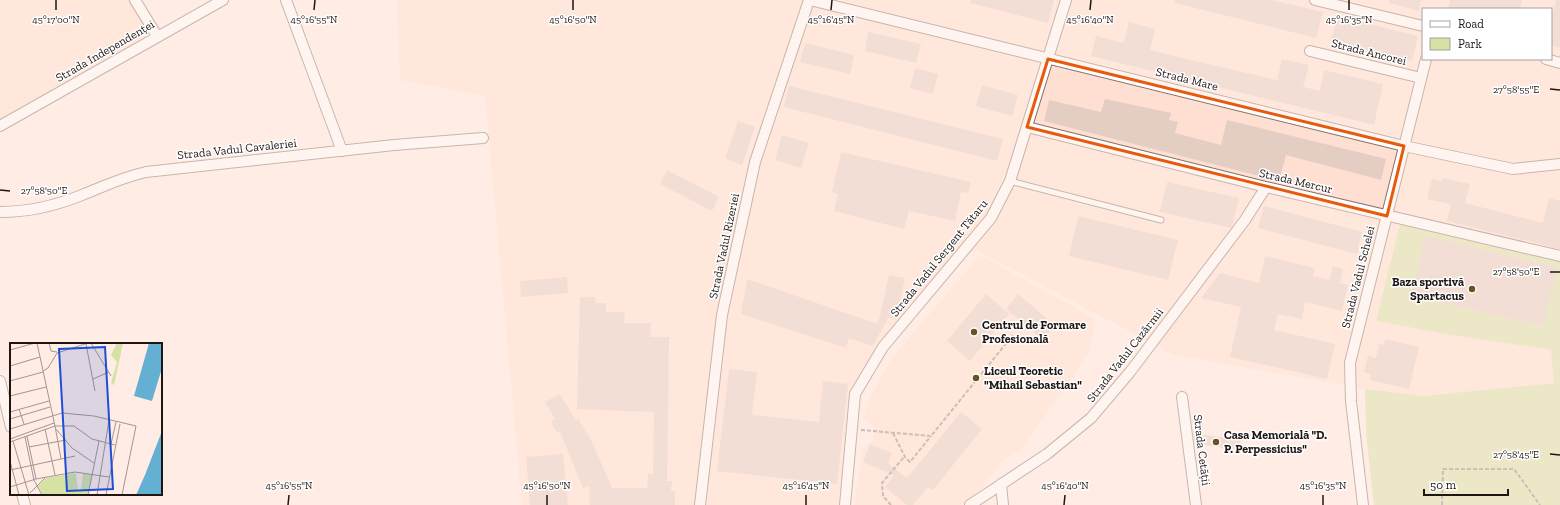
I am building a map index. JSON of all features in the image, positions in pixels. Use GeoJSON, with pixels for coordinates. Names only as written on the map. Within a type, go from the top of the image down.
{"type":"FeatureCollection","features":[{"type":"Feature","properties":{"kind":"street"},"geometry":{"type":"LineString","coordinates":[[136,0],[158,36]]}},
{"type":"Feature","properties":{"kind":"street","name":"Strada Independenței"},"geometry":{"type":"LineString","coordinates":[[0,126],[223,0]]}},
{"type":"Feature","properties":{"kind":"street"},"geometry":{"type":"LineString","coordinates":[[286,0],[342,151]]}},
{"type":"Feature","properties":{"kind":"street","name":"Strada Mare"},"geometry":{"type":"LineString","coordinates":[[810,0],[1404,146],[1513,169],[1560,164]]}},
{"type":"Feature","properties":{"kind":"street","name":"Strada Vadul Rizeriei"},"geometry":{"type":"LineString","coordinates":[[700,505],[722,315],[755,162],[810,0]]}},
{"type":"Feature","properties":{"kind":"street","name":"Strada Vadul Sergent Tătaru"},"geometry":{"type":"LineString","coordinates":[[845,505],[855,394],[883,347],[991,218],[1001,201],[1010,181],[1066,0]]}},
{"type":"Feature","properties":{"kind":"street"},"geometry":{"type":"LineString","coordinates":[[1315,0],[1422,26]]}},
{"type":"Feature","properties":{"kind":"street","name":"Strada Ancorei"},"geometry":{"type":"LineString","coordinates":[[1310,51],[1421,78]]}},
{"type":"Feature","properties":{"kind":"street","name":"Strada Vadul Schelei"},"geometry":{"type":"LineString","coordinates":[[1363,505],[1351,401],[1350,363],[1426,60]]}},
{"type":"Feature","properties":{"kind":"street"},"geometry":{"type":"LineString","coordinates":[[1550,60],[1560,63]]}},
{"type":"Feature","properties":{"kind":"street","name":"Strada Mercur"},"geometry":{"type":"LineString","coordinates":[[1027,127],[1266,187],[1560,256]]}},
{"type":"Feature","properties":{"kind":"street","name":"Strada Vadul Cavaleriei"},"geometry":{"type":"LineString","coordinates":[[0,212],[42,208],[83,195],[126,176],[146,172],[195,165],[483,138]]}},
{"type":"Feature","properties":{"kind":"street","name":"Strada Vadul Cazărmii"},"geometry":{"type":"LineString","coordinates":[[970,505],[1047,454],[1091,418],[1130,372],[1245,220],[1266,187]]}},
{"type":"Feature","properties":{"kind":"street"},"geometry":{"type":"LineString","coordinates":[[0,381],[10,423]]}},
{"type":"Feature","properties":{"kind":"street","name":"Strada Cetății"},"geometry":{"type":"LineString","coordinates":[[1182,397],[1196,505]]}},
{"type":"Feature","properties":{"kind":"street"},"geometry":{"type":"LineString","coordinates":[[1001,484],[1004,505]]}},
{"type":"Feature","properties":{"kind":"street"},"geometry":{"type":"LineString","coordinates":[[22,495],[25,505]]}},
{"type":"Feature","properties":{"kind":"lane"},"geometry":{"type":"LineString","coordinates":[[1010,181],[1162,220]]}},
{"type":"Feature","properties":{"kind":"path"},"geometry":{"type":"LineString","coordinates":[[893,433],[905,457],[910,462],[1013,335]]}},
{"type":"Feature","properties":{"kind":"path"},"geometry":{"type":"LineString","coordinates":[[852,429],[931,436]]}},
{"type":"Feature","properties":{"kind":"path"},"geometry":{"type":"LineString","coordinates":[[891,505],[883,496],[882,483],[905,457]]}},
{"type":"Feature","properties":{"kind":"path"},"geometry":{"type":"LineString","coordinates":[[1442,505],[1443,469],[1514,469],[1540,505]]}},
{"type":"Feature","properties":{"kind":"highlighted area"},"geometry":{"type":"Polygon","coordinates":[[[1048,59],[1404,146],[1387,216],[1027,127],[1048,59]]]}},
{"type":"Feature","properties":{"kind":"shaded area"},"geometry":{"type":"Polygon","coordinates":[[[0,0],[130,0],[152,35],[0,120],[0,0]]]}},
{"type":"Feature","properties":{"kind":"shaded area"},"geometry":{"type":"Polygon","coordinates":[[[397,0],[1560,0],[1560,258],[1376,321],[1451,335],[1552,350],[1554,383],[1423,396],[1365,389],[1174,355],[978,251],[955,256],[878,345],[854,397],[840,505],[522,505],[485,96],[400,80],[397,0]]]}},
{"type":"Feature","properties":{"kind":"shaded area","name":"Liceul Teoretic \"Mihail Sebastian\""},"geometry":{"type":"Polygon","coordinates":[[[980,255],[1095,319],[1089,353],[1021,450],[1003,460],[982,488],[962,505],[855,505],[862,449],[873,440],[874,427],[863,418],[870,398],[892,358],[980,255]]]}},
{"type":"Feature","properties":{"kind":"green space"},"geometry":{"type":"Polygon","coordinates":[[[1401,220],[1560,258],[1560,505],[1374,505],[1366,434],[1365,389],[1423,396],[1554,383],[1551,350],[1451,335],[1376,321],[1401,220]]]}},
{"type":"Feature","properties":{"kind":"building"},"geometry":{"type":"Polygon","coordinates":[[[971,0],[1054,0],[1048,23],[971,3],[971,0]]]}},
{"type":"Feature","properties":{"kind":"building"},"geometry":{"type":"Polygon","coordinates":[[[1175,0],[1271,0],[1323,12],[1316,38],[1175,3],[1175,0]]]}},
{"type":"Feature","properties":{"kind":"building"},"geometry":{"type":"Polygon","coordinates":[[[1389,0],[1421,0],[1419,11],[1389,3],[1389,0]]]}},
{"type":"Feature","properties":{"kind":"building"},"geometry":{"type":"Polygon","coordinates":[[[1450,0],[1522,0],[1520,8],[1448,8],[1450,0]]]}},
{"type":"Feature","properties":{"kind":"building"},"geometry":{"type":"Polygon","coordinates":[[[1556,0],[1560,0],[1560,48],[1552,45],[1552,15],[1556,0]]]}},
{"type":"Feature","properties":{"kind":"building"},"geometry":{"type":"Polygon","coordinates":[[[1337,16],[1418,36],[1412,61],[1331,41],[1337,16]]]}},
{"type":"Feature","properties":{"kind":"building"},"geometry":{"type":"Polygon","coordinates":[[[1129,22],[1155,29],[1150,50],[1182,58],[1277,80],[1282,59],[1309,65],[1303,87],[1320,91],[1324,70],[1383,84],[1374,125],[1091,56],[1096,36],[1124,43],[1129,22]]]}},
{"type":"Feature","properties":{"kind":"building"},"geometry":{"type":"Polygon","coordinates":[[[868,32],[921,44],[916,63],[865,51],[868,32]]]}},
{"type":"Feature","properties":{"kind":"building"},"geometry":{"type":"Polygon","coordinates":[[[805,43],[854,55],[850,74],[800,62],[805,43]]]}},
{"type":"Feature","properties":{"kind":"building"},"geometry":{"type":"Polygon","coordinates":[[[915,68],[938,74],[933,94],[910,88],[915,68]]]}},
{"type":"Feature","properties":{"kind":"building"},"geometry":{"type":"Polygon","coordinates":[[[982,85],[1018,95],[1012,116],[976,106],[982,85]]]}},
{"type":"Feature","properties":{"kind":"building"},"geometry":{"type":"Polygon","coordinates":[[[789,86],[1003,139],[997,161],[784,107],[789,86]]]}},
{"type":"Feature","properties":{"kind":"building"},"geometry":{"type":"Polygon","coordinates":[[[1105,99],[1171,113],[1169,120],[1178,122],[1175,133],[1221,145],[1227,120],[1386,159],[1381,180],[1286,155],[1279,181],[1044,121],[1049,100],[1101,112],[1105,99]]]}},
{"type":"Feature","properties":{"kind":"building"},"geometry":{"type":"Polygon","coordinates":[[[738,121],[755,127],[742,165],[725,158],[738,121]]]}},
{"type":"Feature","properties":{"kind":"building"},"geometry":{"type":"Polygon","coordinates":[[[782,135],[809,143],[801,168],[775,160],[782,135]]]}},
{"type":"Feature","properties":{"kind":"building"},"geometry":{"type":"Polygon","coordinates":[[[841,152],[971,182],[968,193],[961,192],[955,221],[909,211],[904,229],[834,211],[838,194],[832,192],[841,152]]]}},
{"type":"Feature","properties":{"kind":"building"},"geometry":{"type":"Polygon","coordinates":[[[667,170],[719,197],[712,211],[660,184],[667,170]]]}},
{"type":"Feature","properties":{"kind":"building"},"geometry":{"type":"Polygon","coordinates":[[[1442,178],[1470,184],[1465,203],[1543,223],[1549,198],[1560,201],[1560,249],[1447,221],[1451,204],[1427,199],[1432,179],[1442,181],[1442,178]]]}},
{"type":"Feature","properties":{"kind":"building"},"geometry":{"type":"Polygon","coordinates":[[[1167,182],[1239,198],[1231,228],[1160,212],[1167,182]]]}},
{"type":"Feature","properties":{"kind":"building"},"geometry":{"type":"Polygon","coordinates":[[[1264,206],[1362,232],[1357,254],[1258,228],[1264,206]]]}},
{"type":"Feature","properties":{"kind":"building"},"geometry":{"type":"Polygon","coordinates":[[[1078,216],[1178,240],[1168,280],[1069,256],[1078,216]]]}},
{"type":"Feature","properties":{"kind":"building"},"geometry":{"type":"Polygon","coordinates":[[[1425,236],[1557,267],[1543,326],[1412,295],[1425,236]]]}},
{"type":"Feature","properties":{"kind":"building"},"geometry":{"type":"Polygon","coordinates":[[[1265,256],[1315,268],[1313,276],[1329,280],[1333,266],[1343,269],[1340,283],[1348,285],[1342,311],[1305,302],[1302,319],[1278,314],[1274,330],[1335,344],[1327,379],[1230,357],[1241,307],[1201,298],[1220,273],[1259,283],[1265,256]]]}},
{"type":"Feature","properties":{"kind":"building"},"geometry":{"type":"Polygon","coordinates":[[[889,275],[905,278],[896,319],[888,318],[873,346],[849,338],[846,348],[741,314],[747,279],[878,324],[889,275]]]}},
{"type":"Feature","properties":{"kind":"building"},"geometry":{"type":"Polygon","coordinates":[[[567,277],[568,293],[521,297],[520,281],[567,277]]]}},
{"type":"Feature","properties":{"kind":"building","name":"Centrul de Formare Profesională"},"geometry":{"type":"Polygon","coordinates":[[[986,294],[1009,314],[970,361],[947,341],[986,294]]]}},
{"type":"Feature","properties":{"kind":"building"},"geometry":{"type":"Polygon","coordinates":[[[1018,294],[1055,325],[1043,340],[1006,309],[1018,294]]]}},
{"type":"Feature","properties":{"kind":"building"},"geometry":{"type":"Polygon","coordinates":[[[580,297],[595,297],[595,303],[606,303],[606,312],[625,312],[624,323],[651,323],[650,337],[669,337],[667,481],[672,481],[671,491],[675,491],[675,505],[590,505],[589,486],[583,488],[560,432],[557,433],[551,422],[555,419],[545,402],[560,394],[577,422],[577,417],[591,440],[612,488],[647,488],[648,473],[653,474],[654,412],[577,409],[580,297]]]}},
{"type":"Feature","properties":{"kind":"building"},"geometry":{"type":"Polygon","coordinates":[[[1385,339],[1419,347],[1409,389],[1370,380],[1371,374],[1364,372],[1368,356],[1376,358],[1379,344],[1384,345],[1385,339]]]}},
{"type":"Feature","properties":{"kind":"building"},"geometry":{"type":"Polygon","coordinates":[[[729,369],[757,372],[752,415],[819,422],[823,381],[848,384],[837,484],[717,471],[729,369]]]}},
{"type":"Feature","properties":{"kind":"building"},"geometry":{"type":"Polygon","coordinates":[[[961,412],[982,429],[933,490],[928,487],[913,505],[907,505],[885,487],[894,475],[863,462],[870,444],[892,453],[888,463],[907,478],[961,412]]]}},
{"type":"Feature","properties":{"kind":"building","name":"Casa Memorială \"D. P. Perpessicius\""},"geometry":{"type":"Polygon","coordinates":[[[1193,433],[1241,440],[1240,450],[1195,444],[1193,433]]]}},
{"type":"Feature","properties":{"kind":"building"},"geometry":{"type":"Polygon","coordinates":[[[563,454],[568,505],[530,505],[526,457],[563,454]]]}},
{"type":"Feature","properties":{"kind":"place","name":"Baza sportivă Spartacus"},"geometry":{"type":"Point","coordinates":[1472,289]}},
{"type":"Feature","properties":{"kind":"place","name":"Centrul de Formare Profesională"},"geometry":{"type":"Point","coordinates":[974,332]}},
{"type":"Feature","properties":{"kind":"place","name":"Liceul Teoretic \"Mihail Sebastian\""},"geometry":{"type":"Point","coordinates":[976,378]}},
{"type":"Feature","properties":{"kind":"place","name":"Casa Memorială \"D. P. Perpessicius\""},"geometry":{"type":"Point","coordinates":[1216,442]}}]}
